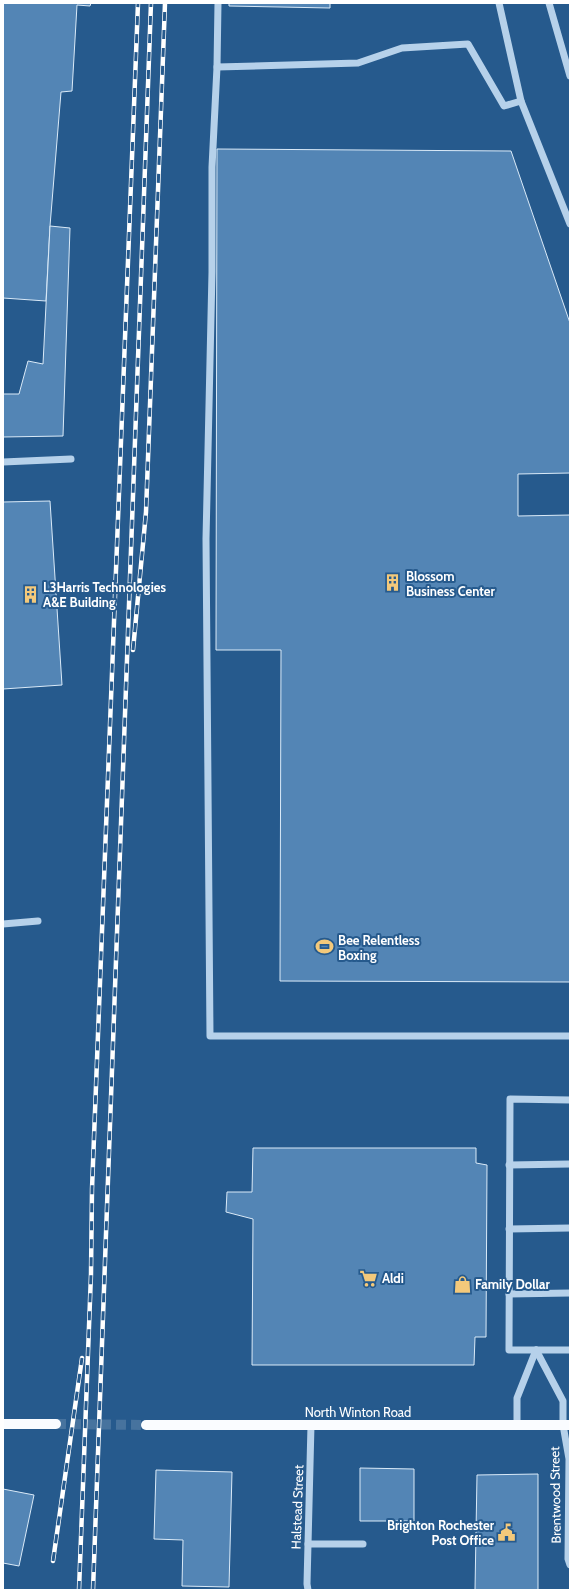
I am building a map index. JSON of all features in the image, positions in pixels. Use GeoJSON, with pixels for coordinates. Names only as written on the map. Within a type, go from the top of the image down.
{"type":"FeatureCollection","features":[{"type":"Feature","properties":{"kind":"main road"},"geometry":{"type":"LineString","coordinates":[[3,1424],[56,1424]]}},
{"type":"Feature","properties":{"kind":"main road","name":"North Winton Road"},"geometry":{"type":"LineString","coordinates":[[146,1425],[567,1425]]}},
{"type":"Feature","properties":{"kind":"street"},"geometry":{"type":"LineString","coordinates":[[218,3],[217,67],[212,167],[212,272],[206,539],[210,1036],[570,1036]]}},
{"type":"Feature","properties":{"kind":"street"},"geometry":{"type":"LineString","coordinates":[[499,3],[521,101],[570,224]]}},
{"type":"Feature","properties":{"kind":"street"},"geometry":{"type":"LineString","coordinates":[[549,3],[570,76]]}},
{"type":"Feature","properties":{"kind":"street"},"geometry":{"type":"LineString","coordinates":[[217,67],[358,63],[402,48],[468,44],[504,106],[521,101]]}},
{"type":"Feature","properties":{"kind":"street"},"geometry":{"type":"LineString","coordinates":[[3,462],[71,460]]}},
{"type":"Feature","properties":{"kind":"street"},"geometry":{"type":"LineString","coordinates":[[3,924],[38,921]]}},
{"type":"Feature","properties":{"kind":"street"},"geometry":{"type":"LineString","coordinates":[[570,1100],[510,1099],[509,1228],[509,1350],[570,1350]]}},
{"type":"Feature","properties":{"kind":"street"},"geometry":{"type":"LineString","coordinates":[[510,1164],[570,1164]]}},
{"type":"Feature","properties":{"kind":"street"},"geometry":{"type":"LineString","coordinates":[[509,1228],[570,1228]]}},
{"type":"Feature","properties":{"kind":"street"},"geometry":{"type":"LineString","coordinates":[[509,1294],[570,1293]]}},
{"type":"Feature","properties":{"kind":"street"},"geometry":{"type":"LineString","coordinates":[[517,1425],[517,1398],[536,1350]]}},
{"type":"Feature","properties":{"kind":"street","name":"Brentwood Street"},"geometry":{"type":"LineString","coordinates":[[536,1350],[563,1401],[567,1425],[569,1561]]}},
{"type":"Feature","properties":{"kind":"street","name":"Halstead Street"},"geometry":{"type":"LineString","coordinates":[[308,1590],[311,1425]]}},
{"type":"Feature","properties":{"kind":"street"},"geometry":{"type":"LineString","coordinates":[[308,1544],[363,1544]]}},
{"type":"Feature","properties":{"kind":"building"},"geometry":{"type":"Polygon","coordinates":[[[3,3],[91,3],[90,6],[77,5],[72,91],[61,92],[50,226],[46,301],[3,298],[3,3]]]}},
{"type":"Feature","properties":{"kind":"building"},"geometry":{"type":"Polygon","coordinates":[[[229,3],[330,3],[330,8],[229,6],[229,3]]]}},
{"type":"Feature","properties":{"kind":"building","name":"Blossom Business Center"},"geometry":{"type":"Polygon","coordinates":[[[217,149],[511,151],[570,323],[570,473],[518,474],[518,516],[570,515],[570,982],[280,981],[281,650],[216,650],[217,149]]]}},
{"type":"Feature","properties":{"kind":"building"},"geometry":{"type":"Polygon","coordinates":[[[50,226],[70,228],[63,436],[3,437],[3,394],[19,394],[28,361],[43,364],[50,226]]]}},
{"type":"Feature","properties":{"kind":"building","name":"L3Harris Technologies A&E Building"},"geometry":{"type":"Polygon","coordinates":[[[50,501],[62,685],[3,689],[3,502],[50,501]]]}},
{"type":"Feature","properties":{"kind":"building","name":"Aldi"},"geometry":{"type":"Polygon","coordinates":[[[253,1148],[476,1148],[476,1163],[487,1165],[486,1337],[475,1337],[474,1365],[252,1365],[253,1219],[226,1212],[227,1192],[252,1192],[253,1148]]]}},
{"type":"Feature","properties":{"kind":"building"},"geometry":{"type":"Polygon","coordinates":[[[360,1468],[414,1469],[414,1521],[360,1521],[360,1468]]]}},
{"type":"Feature","properties":{"kind":"building"},"geometry":{"type":"Polygon","coordinates":[[[156,1470],[232,1472],[229,1587],[182,1586],[183,1540],[154,1539],[156,1470]]]}},
{"type":"Feature","properties":{"kind":"building","name":"Brighton Rochester Post Office"},"geometry":{"type":"Polygon","coordinates":[[[538,1474],[538,1590],[475,1590],[477,1475],[538,1474]]]}},
{"type":"Feature","properties":{"kind":"building"},"geometry":{"type":"Polygon","coordinates":[[[3,1489],[34,1495],[19,1566],[3,1563],[3,1489]]]}},
{"type":"Feature","properties":{"kind":"tunnel"},"geometry":{"type":"LineString","coordinates":[[56,1424],[146,1425]]}},
{"type":"Feature","properties":{"kind":"railway"},"geometry":{"type":"LineString","coordinates":[[79,1590],[91,1274],[92,1189],[138,3]]}},
{"type":"Feature","properties":{"kind":"railway"},"geometry":{"type":"LineString","coordinates":[[93,1590],[151,3]]}},
{"type":"Feature","properties":{"kind":"railway"},"geometry":{"type":"LineString","coordinates":[[133,650],[146,512],[165,3]]}},
{"type":"Feature","properties":{"kind":"railway"},"geometry":{"type":"LineString","coordinates":[[53,1561],[82,1358]]}},
{"type":"Feature","properties":{"kind":"place","name":"Blossom Business Center"},"geometry":{"type":"Point","coordinates":[393,583]}},
{"type":"Feature","properties":{"kind":"place","name":"L3Harris Technologies A&E Building"},"geometry":{"type":"Point","coordinates":[30,594]}},
{"type":"Feature","properties":{"kind":"place","name":"Bee Relentless Boxing"},"geometry":{"type":"Point","coordinates":[325,947]}},
{"type":"Feature","properties":{"kind":"place","name":"Aldi"},"geometry":{"type":"Point","coordinates":[369,1278]}},
{"type":"Feature","properties":{"kind":"place","name":"Family Dollar"},"geometry":{"type":"Point","coordinates":[462,1284]}},
{"type":"Feature","properties":{"kind":"place","name":"Brighton Rochester Post Office"},"geometry":{"type":"Point","coordinates":[507,1532]}}]}
